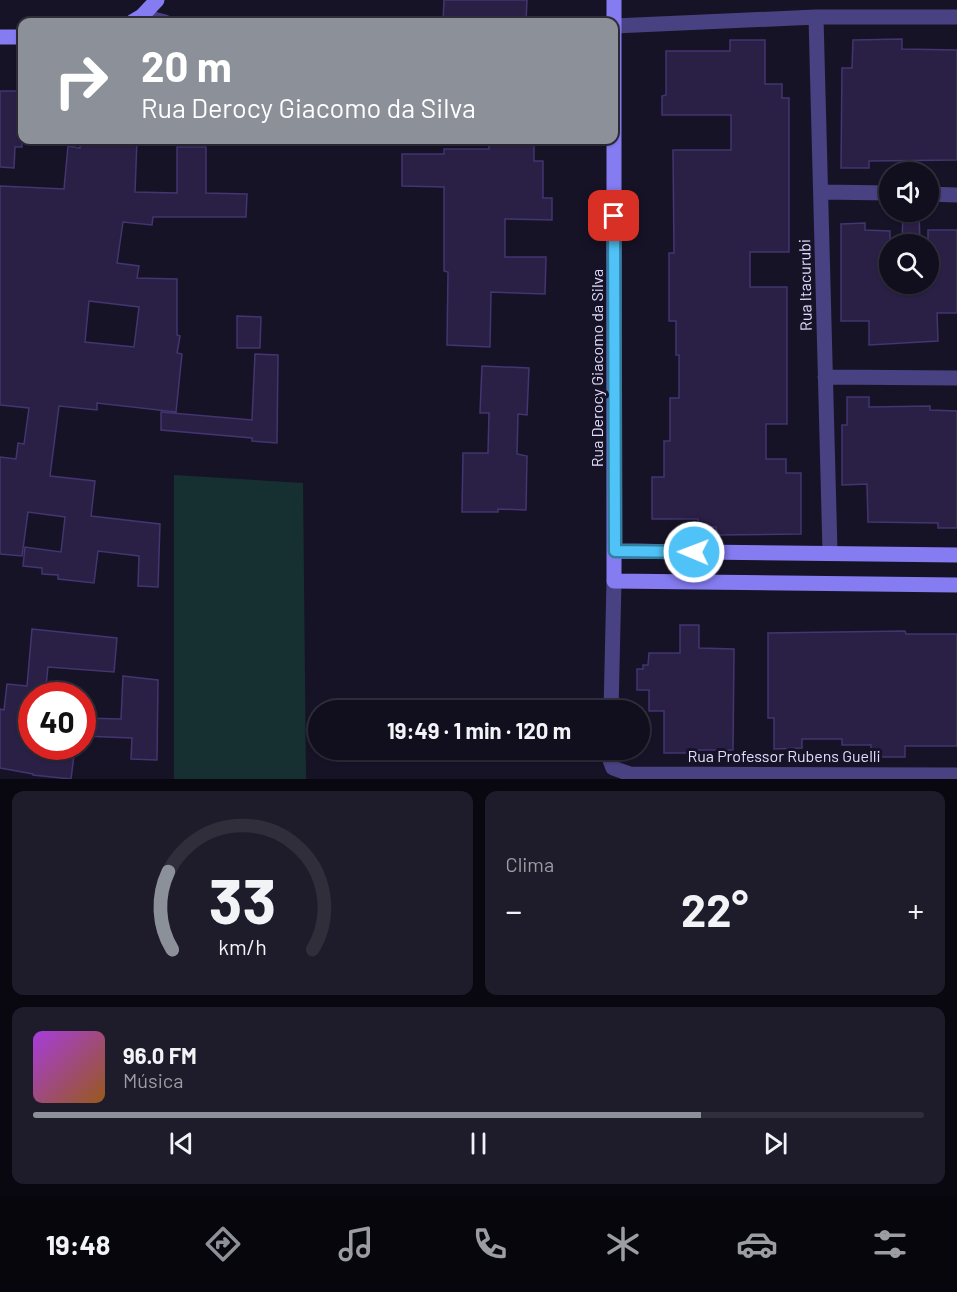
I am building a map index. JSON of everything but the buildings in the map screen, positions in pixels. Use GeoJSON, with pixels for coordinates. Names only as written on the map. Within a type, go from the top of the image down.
{"type":"FeatureCollection","features":[{"type":"Feature","properties":{"kind":"street"},"geometry":{"type":"LineString","coordinates":[[138,18],[157,0]]}},
{"type":"Feature","properties":{"kind":"street","name":"Rua Derocy Giacomo da Silva"},"geometry":{"type":"LineString","coordinates":[[614,0],[614,18]]}},
{"type":"Feature","properties":{"kind":"street"},"geometry":{"type":"LineString","coordinates":[[618,25],[816,17],[957,17]]}},
{"type":"Feature","properties":{"kind":"street","name":"Rua Itacurubi"},"geometry":{"type":"LineString","coordinates":[[816,17],[830,552]]}},
{"type":"Feature","properties":{"kind":"street"},"geometry":{"type":"LineString","coordinates":[[0,38],[18,37]]}},
{"type":"Feature","properties":{"kind":"street","name":"Rua Derocy Giacomo da Silva"},"geometry":{"type":"LineString","coordinates":[[611,700],[615,551],[614,144]]}},
{"type":"Feature","properties":{"kind":"street"},"geometry":{"type":"LineString","coordinates":[[821,192],[879,194]]}},
{"type":"Feature","properties":{"kind":"street"},"geometry":{"type":"LineString","coordinates":[[939,194],[957,195]]}},
{"type":"Feature","properties":{"kind":"street"},"geometry":{"type":"LineString","coordinates":[[825,377],[957,378]]}},
{"type":"Feature","properties":{"kind":"street"},"geometry":{"type":"LineString","coordinates":[[615,551],[957,555]]}},
{"type":"Feature","properties":{"kind":"street"},"geometry":{"type":"LineString","coordinates":[[614,581],[957,585]]}},
{"type":"Feature","properties":{"kind":"street","name":"Rua Professor Rubens Guelli"},"geometry":{"type":"LineString","coordinates":[[610,760],[613,768],[630,774],[957,775]]}},
{"type":"Feature","properties":{"kind":"green space"},"geometry":{"type":"Polygon","coordinates":[[[174,475],[303,483],[306,779],[174,779],[174,475]]]}},
{"type":"Feature","properties":{"kind":"route"},"geometry":{"type":"LineString","coordinates":[[614,216],[615,551],[694,552]]}}]}
